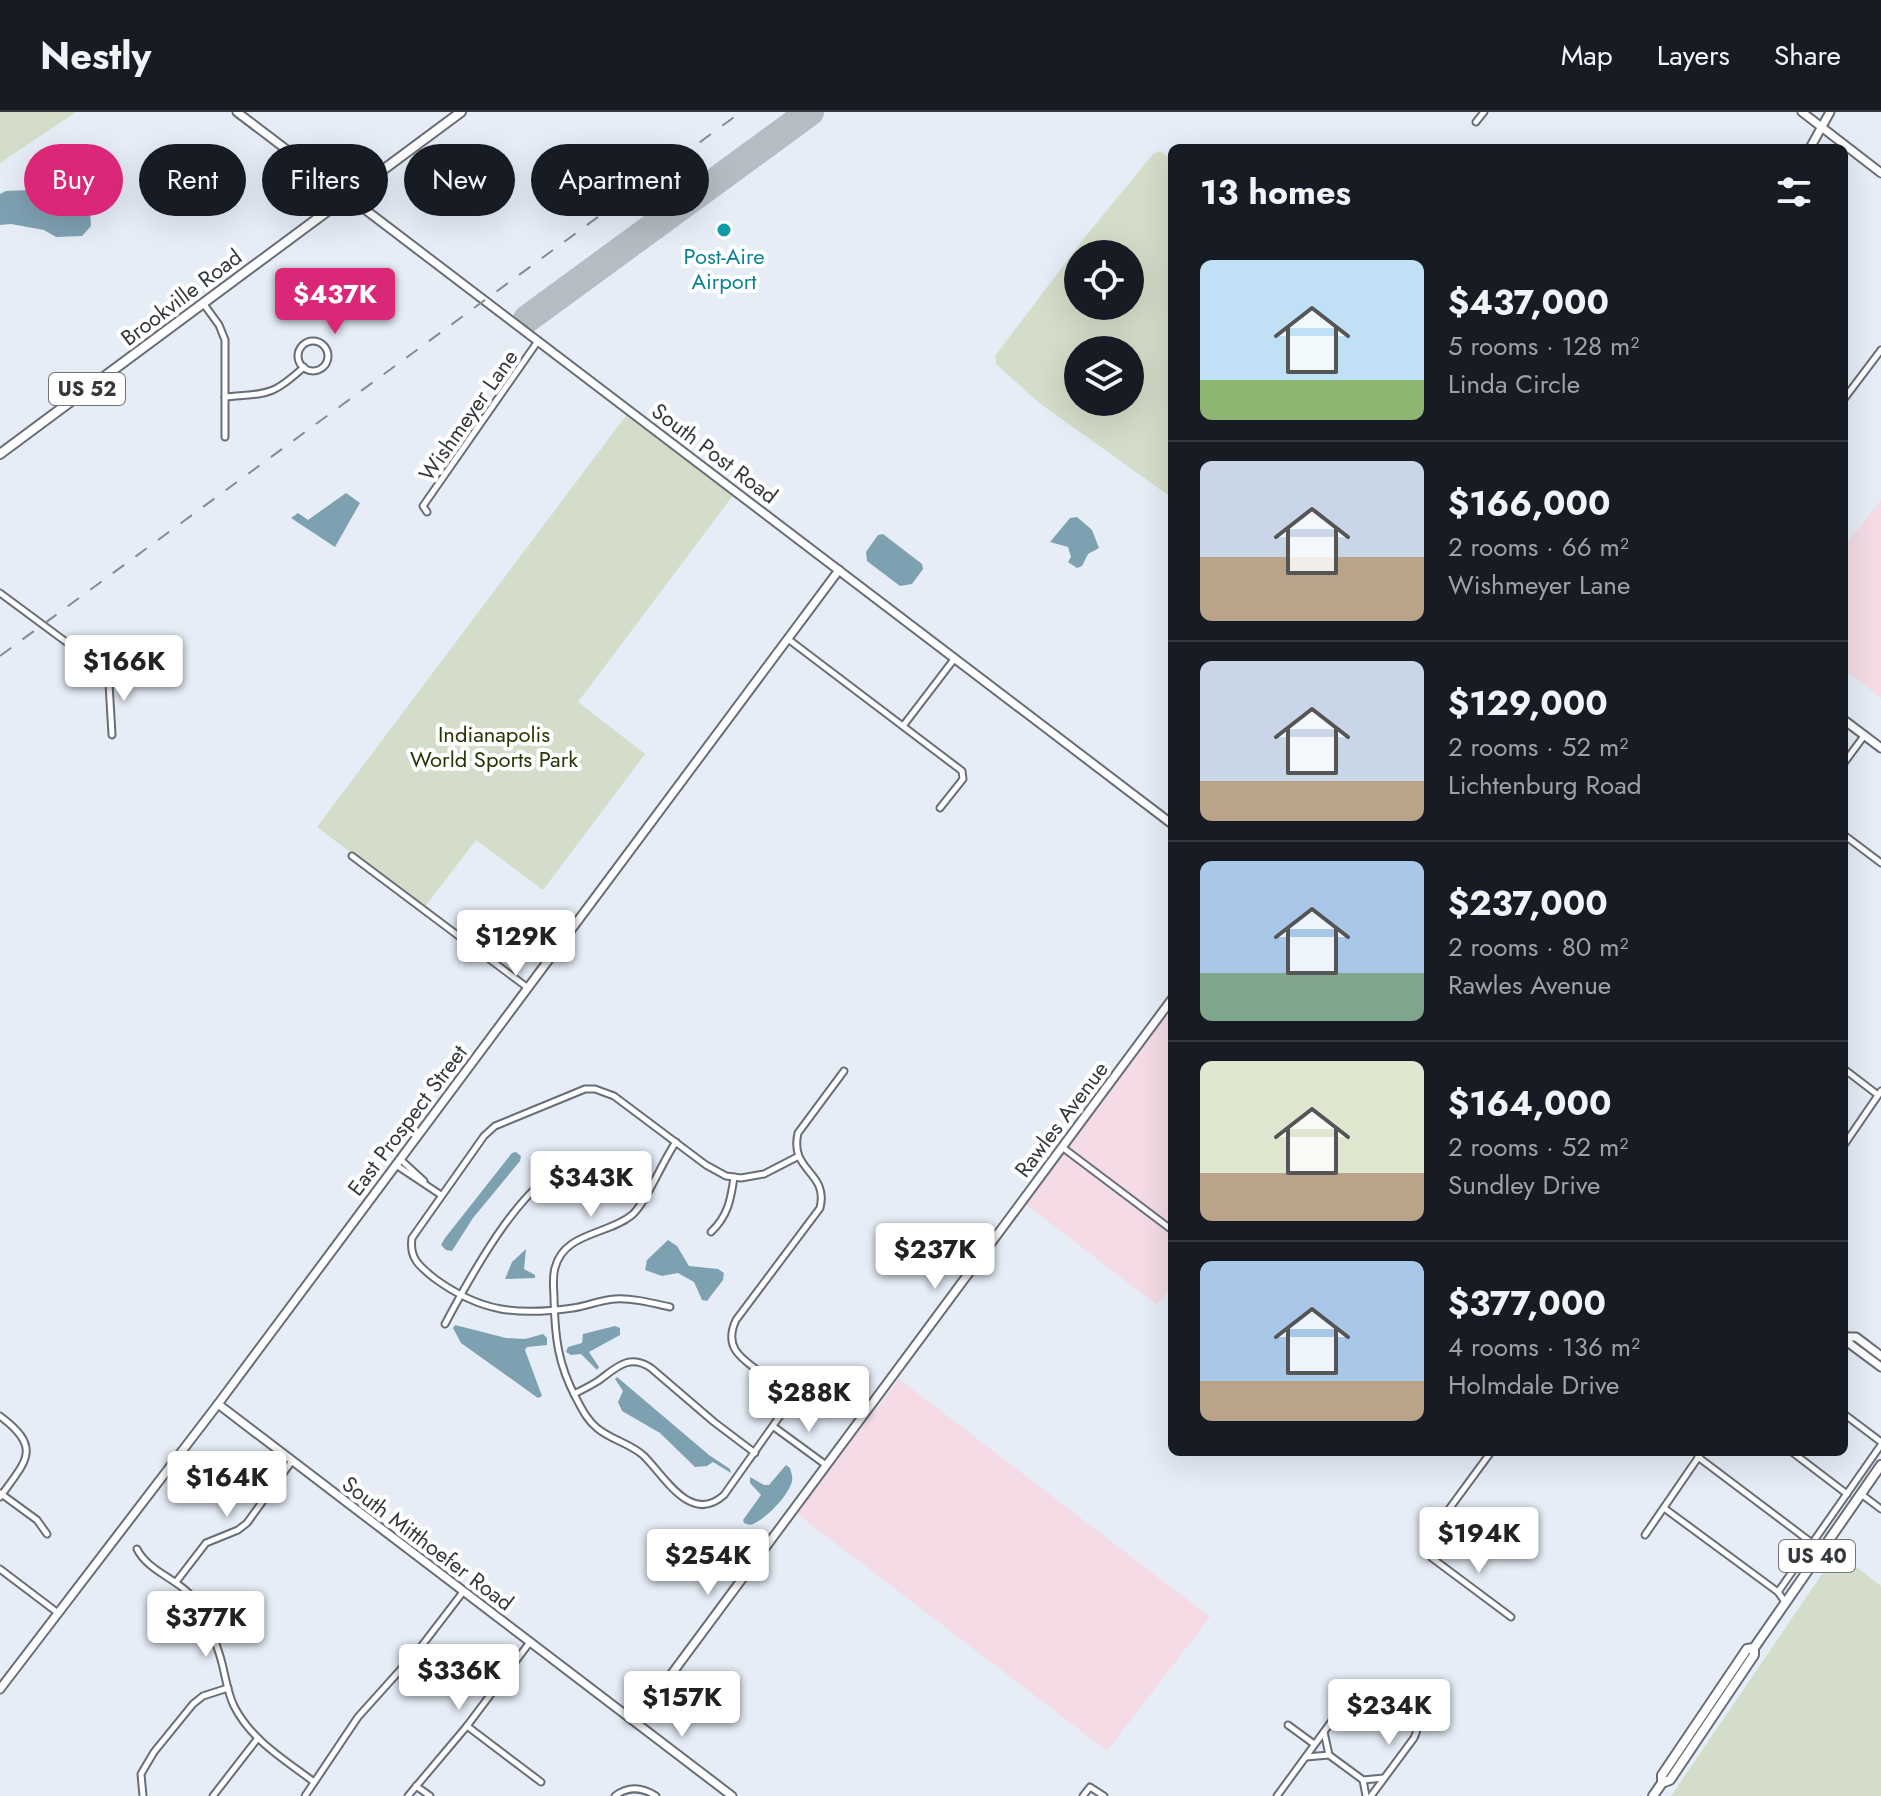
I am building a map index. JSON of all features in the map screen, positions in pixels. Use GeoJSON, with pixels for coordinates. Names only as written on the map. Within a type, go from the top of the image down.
{"type":"FeatureCollection","features":[{"type":"Feature","properties":{"kind":"main road","name":"Brookville Road"},"geometry":{"type":"LineString","coordinates":[[388,166],[461,112]]}},
{"type":"Feature","properties":{"kind":"main road","name":"Brookville Road"},"geometry":{"type":"LineString","coordinates":[[0,454],[320,216]]}},
{"type":"Feature","properties":{"kind":"main road","name":"US 40"},"geometry":{"type":"LineString","coordinates":[[1653,1796],[1662,1783],[1670,1780],[1754,1655],[1754,1648],[1881,1465]]}},
{"type":"Feature","properties":{"kind":"street","name":"South Post Road"},"geometry":{"type":"LineString","coordinates":[[237,112],[279,144]]}},
{"type":"Feature","properties":{"kind":"street"},"geometry":{"type":"LineString","coordinates":[[1476,122],[1484,112]]}},
{"type":"Feature","properties":{"kind":"street"},"geometry":{"type":"LineString","coordinates":[[1802,112],[1843,144]]}},
{"type":"Feature","properties":{"kind":"street"},"geometry":{"type":"LineString","coordinates":[[1812,144],[1830,112]]}},
{"type":"Feature","properties":{"kind":"street"},"geometry":{"type":"LineString","coordinates":[[1848,148],[1881,173]]}},
{"type":"Feature","properties":{"kind":"street","name":"South Post Road"},"geometry":{"type":"LineString","coordinates":[[373,216],[1168,821]]}},
{"type":"Feature","properties":{"kind":"street"},"geometry":{"type":"LineString","coordinates":[[203,303],[224,336],[225,437]]}},
{"type":"Feature","properties":{"kind":"street"},"geometry":{"type":"LineString","coordinates":[[311,341],[322,344],[328,352],[326,364],[316,370],[304,367],[299,359],[301,348],[311,341]]}},
{"type":"Feature","properties":{"kind":"street","name":"Wishmeyer Lane"},"geometry":{"type":"LineString","coordinates":[[425,509],[538,341]]}},
{"type":"Feature","properties":{"kind":"street"},"geometry":{"type":"LineString","coordinates":[[1848,394],[1881,350]]}},
{"type":"Feature","properties":{"kind":"street"},"geometry":{"type":"LineString","coordinates":[[225,397],[274,392],[304,367]]}},
{"type":"Feature","properties":{"kind":"street","name":"East Prospect Street"},"geometry":{"type":"LineString","coordinates":[[0,1689],[218,1404],[839,570]]}},
{"type":"Feature","properties":{"kind":"street"},"geometry":{"type":"LineString","coordinates":[[0,593],[104,670],[109,683],[112,735]]}},
{"type":"Feature","properties":{"kind":"street"},"geometry":{"type":"LineString","coordinates":[[788,639],[962,771],[963,775],[940,808]]}},
{"type":"Feature","properties":{"kind":"street"},"geometry":{"type":"LineString","coordinates":[[903,726],[955,658]]}},
{"type":"Feature","properties":{"kind":"street"},"geometry":{"type":"LineString","coordinates":[[1848,723],[1881,748]]}},
{"type":"Feature","properties":{"kind":"street"},"geometry":{"type":"LineString","coordinates":[[1848,758],[1864,736]]}},
{"type":"Feature","properties":{"kind":"street"},"geometry":{"type":"LineString","coordinates":[[1848,838],[1881,863]]}},
{"type":"Feature","properties":{"kind":"street"},"geometry":{"type":"LineString","coordinates":[[352,856],[528,988]]}},
{"type":"Feature","properties":{"kind":"street","name":"Rawles Avenue"},"geometry":{"type":"LineString","coordinates":[[636,1722],[1168,1004]]}},
{"type":"Feature","properties":{"kind":"street"},"geometry":{"type":"LineString","coordinates":[[676,1142],[636,1212],[616,1225],[574,1242],[561,1255],[555,1268],[554,1310],[558,1356],[586,1416],[599,1430],[639,1452],[685,1500],[704,1505],[724,1495],[774,1427],[783,1409],[781,1393],[773,1382],[738,1354],[733,1346],[732,1332],[736,1320],[821,1206],[820,1183],[797,1157],[798,1133],[844,1071]]}},
{"type":"Feature","properties":{"kind":"street"},"geometry":{"type":"LineString","coordinates":[[1848,1072],[1880,1093],[1848,1139]]}},
{"type":"Feature","properties":{"kind":"street"},"geometry":{"type":"LineString","coordinates":[[670,1307],[617,1299],[554,1310],[502,1311],[480,1305],[460,1296],[418,1265],[411,1245],[415,1230],[484,1136],[495,1126],[585,1089],[614,1096],[706,1165],[734,1177],[764,1174],[797,1157]]}},
{"type":"Feature","properties":{"kind":"street"},"geometry":{"type":"LineString","coordinates":[[1062,1147],[1168,1227]]}},
{"type":"Feature","properties":{"kind":"street"},"geometry":{"type":"LineString","coordinates":[[398,1162],[423,1177],[424,1182],[441,1195]]}},
{"type":"Feature","properties":{"kind":"street"},"geometry":{"type":"LineString","coordinates":[[445,1324],[488,1247],[541,1181],[561,1167],[581,1165]]}},
{"type":"Feature","properties":{"kind":"street"},"geometry":{"type":"LineString","coordinates":[[711,1232],[727,1212],[734,1177]]}},
{"type":"Feature","properties":{"kind":"street"},"geometry":{"type":"LineString","coordinates":[[1848,1335],[1856,1337],[1881,1356]]}},
{"type":"Feature","properties":{"kind":"street"},"geometry":{"type":"LineString","coordinates":[[1848,1340],[1850,1344],[1881,1364]]}},
{"type":"Feature","properties":{"kind":"street"},"geometry":{"type":"LineString","coordinates":[[574,1394],[618,1365],[632,1361],[643,1363],[755,1453]]}},
{"type":"Feature","properties":{"kind":"street","name":"South Mitthoefer Road"},"geometry":{"type":"LineString","coordinates":[[218,1404],[732,1796]]}},
{"type":"Feature","properties":{"kind":"street"},"geometry":{"type":"LineString","coordinates":[[0,1416],[24,1437],[27,1448],[25,1461],[1,1495],[37,1520],[47,1534]]}},
{"type":"Feature","properties":{"kind":"street"},"geometry":{"type":"LineString","coordinates":[[1778,1592],[1881,1444],[1848,1417]]}},
{"type":"Feature","properties":{"kind":"street"},"geometry":{"type":"LineString","coordinates":[[774,1427],[826,1465]]}},
{"type":"Feature","properties":{"kind":"street"},"geometry":{"type":"LineString","coordinates":[[1488,1456],[1430,1535],[1426,1546],[1432,1558],[1511,1617]]}},
{"type":"Feature","properties":{"kind":"street"},"geometry":{"type":"LineString","coordinates":[[1645,1535],[1699,1456]]}},
{"type":"Feature","properties":{"kind":"street"},"geometry":{"type":"LineString","coordinates":[[1701,1456],[1812,1543]]}},
{"type":"Feature","properties":{"kind":"street"},"geometry":{"type":"LineString","coordinates":[[1797,1456],[1847,1494]]}},
{"type":"Feature","properties":{"kind":"street"},"geometry":{"type":"LineString","coordinates":[[176,1582],[206,1543],[247,1523],[292,1461]]}},
{"type":"Feature","properties":{"kind":"street"},"geometry":{"type":"LineString","coordinates":[[1861,1494],[1881,1509]]}},
{"type":"Feature","properties":{"kind":"street"},"geometry":{"type":"LineString","coordinates":[[1664,1508],[1778,1592],[1785,1602]]}},
{"type":"Feature","properties":{"kind":"street"},"geometry":{"type":"LineString","coordinates":[[137,1549],[191,1595],[201,1611],[220,1654],[228,1688],[240,1716],[258,1738],[314,1782]]}},
{"type":"Feature","properties":{"kind":"street"},"geometry":{"type":"LineString","coordinates":[[0,1569],[59,1613]]}},
{"type":"Feature","properties":{"kind":"street"},"geometry":{"type":"LineString","coordinates":[[305,1796],[363,1711],[420,1648],[463,1592]]}},
{"type":"Feature","properties":{"kind":"street"},"geometry":{"type":"LineString","coordinates":[[408,1796],[467,1726],[530,1642]]}},
{"type":"Feature","properties":{"kind":"street"},"geometry":{"type":"LineString","coordinates":[[1277,1796],[1360,1686],[1377,1683],[1414,1709],[1418,1728],[1414,1738],[1368,1796]]}},
{"type":"Feature","properties":{"kind":"street"},"geometry":{"type":"LineString","coordinates":[[143,1796],[141,1774],[154,1752],[193,1704],[203,1696],[228,1688]]}},
{"type":"Feature","properties":{"kind":"street"},"geometry":{"type":"LineString","coordinates":[[1288,1725],[1314,1744]]}},
{"type":"Feature","properties":{"kind":"street"},"geometry":{"type":"LineString","coordinates":[[467,1726],[541,1782]]}},
{"type":"Feature","properties":{"kind":"street"},"geometry":{"type":"LineString","coordinates":[[1323,1732],[1329,1755],[1363,1780],[1368,1796]]}},
{"type":"Feature","properties":{"kind":"street"},"geometry":{"type":"LineString","coordinates":[[213,1796],[258,1738]]}},
{"type":"Feature","properties":{"kind":"street"},"geometry":{"type":"LineString","coordinates":[[1305,1758],[1329,1755]]}},
{"type":"Feature","properties":{"kind":"street"},"geometry":{"type":"LineString","coordinates":[[1363,1780],[1384,1778]]}},
{"type":"Feature","properties":{"kind":"street"},"geometry":{"type":"LineString","coordinates":[[416,1786],[430,1796]]}},
{"type":"Feature","properties":{"kind":"street"},"geometry":{"type":"LineString","coordinates":[[1083,1796],[1090,1787],[1104,1796]]}},
{"type":"Feature","properties":{"kind":"street"},"geometry":{"type":"LineString","coordinates":[[615,1796],[632,1788],[646,1790],[656,1796]]}},
{"type":"Feature","properties":{"kind":"shaded area"},"geometry":{"type":"Polygon","coordinates":[[[1881,500],[1881,698],[1848,673],[1848,542],[1881,500]]]}},
{"type":"Feature","properties":{"kind":"shaded area"},"geometry":{"type":"Polygon","coordinates":[[[1168,1014],[1168,1291],[1157,1305],[1024,1203],[1168,1014]]]}},
{"type":"Feature","properties":{"kind":"shaded area"},"geometry":{"type":"Polygon","coordinates":[[[899,1379],[1210,1617],[1107,1751],[796,1513],[899,1379]]]}},
{"type":"Feature","properties":{"kind":"green space"},"geometry":{"type":"Polygon","coordinates":[[[0,112],[76,112],[24,144],[0,163],[0,112]]]}},
{"type":"Feature","properties":{"kind":"green space"},"geometry":{"type":"Polygon","coordinates":[[[1160,151],[1168,157],[1168,495],[1038,402],[996,364],[995,356],[1064,265],[1064,320],[1144,320],[1144,240],[1083,240],[1153,154],[1160,151]]]}},
{"type":"Feature","properties":{"kind":"green space","name":"Indianapolis World Sports Park"},"geometry":{"type":"Polygon","coordinates":[[[628,413],[734,494],[578,702],[645,754],[543,890],[476,840],[424,908],[317,827],[628,413]]]}},
{"type":"Feature","properties":{"kind":"green space"},"geometry":{"type":"Polygon","coordinates":[[[1837,1552],[1881,1586],[1881,1796],[1671,1796],[1837,1552]]]}},
{"type":"Feature","properties":{"kind":"water"},"geometry":{"type":"Polygon","coordinates":[[[24,190],[24,216],[90,216],[91,226],[82,236],[56,237],[44,230],[0,225],[0,194],[24,190]]]}},
{"type":"Feature","properties":{"kind":"water"},"geometry":{"type":"Polygon","coordinates":[[[346,493],[360,503],[335,547],[291,518],[298,513],[308,520],[346,493]]]}},
{"type":"Feature","properties":{"kind":"water"},"geometry":{"type":"Polygon","coordinates":[[[1077,517],[1092,530],[1099,548],[1088,554],[1082,566],[1077,568],[1068,562],[1071,557],[1068,547],[1050,542],[1070,518],[1077,517]]]}},
{"type":"Feature","properties":{"kind":"water"},"geometry":{"type":"Polygon","coordinates":[[[883,534],[922,564],[923,569],[912,584],[900,586],[867,561],[866,552],[878,535],[883,534]]]}},
{"type":"Feature","properties":{"kind":"water"},"geometry":{"type":"Polygon","coordinates":[[[512,1153],[521,1156],[520,1161],[473,1218],[452,1251],[446,1250],[441,1245],[445,1238],[512,1153]]]}},
{"type":"Feature","properties":{"kind":"water"},"geometry":{"type":"Polygon","coordinates":[[[668,1240],[677,1246],[689,1266],[718,1269],[724,1273],[723,1280],[707,1301],[702,1300],[694,1282],[678,1273],[662,1276],[645,1270],[647,1260],[668,1240]]]}},
{"type":"Feature","properties":{"kind":"water"},"geometry":{"type":"Polygon","coordinates":[[[526,1249],[524,1269],[535,1278],[505,1279],[512,1262],[526,1249]]]}},
{"type":"Feature","properties":{"kind":"water"},"geometry":{"type":"Polygon","coordinates":[[[455,1325],[506,1338],[525,1339],[543,1334],[547,1345],[527,1347],[525,1350],[542,1396],[538,1398],[461,1343],[453,1328],[455,1325]]]}},
{"type":"Feature","properties":{"kind":"water"},"geometry":{"type":"Polygon","coordinates":[[[615,1326],[620,1328],[620,1335],[589,1352],[599,1367],[597,1370],[581,1354],[566,1352],[568,1347],[582,1343],[583,1334],[615,1326]]]}},
{"type":"Feature","properties":{"kind":"water"},"geometry":{"type":"Polygon","coordinates":[[[617,1377],[709,1455],[730,1469],[731,1473],[713,1462],[695,1467],[660,1433],[622,1411],[618,1402],[623,1391],[615,1379],[617,1377]]]}},
{"type":"Feature","properties":{"kind":"water"},"geometry":{"type":"Polygon","coordinates":[[[786,1465],[792,1478],[786,1494],[762,1519],[750,1525],[744,1523],[743,1520],[761,1495],[750,1483],[750,1477],[769,1485],[786,1465]]]}},
{"type":"Feature","properties":{"kind":"runway"},"geometry":{"type":"LineString","coordinates":[[527,319],[810,112]]}},
{"type":"Feature","properties":{"kind":"railway"},"geometry":{"type":"LineString","coordinates":[[0,656],[741,112]]}},
{"type":"Feature","properties":{"kind":"place","name":"Post-Aire Airport"},"geometry":{"type":"Point","coordinates":[724,230]}}]}
